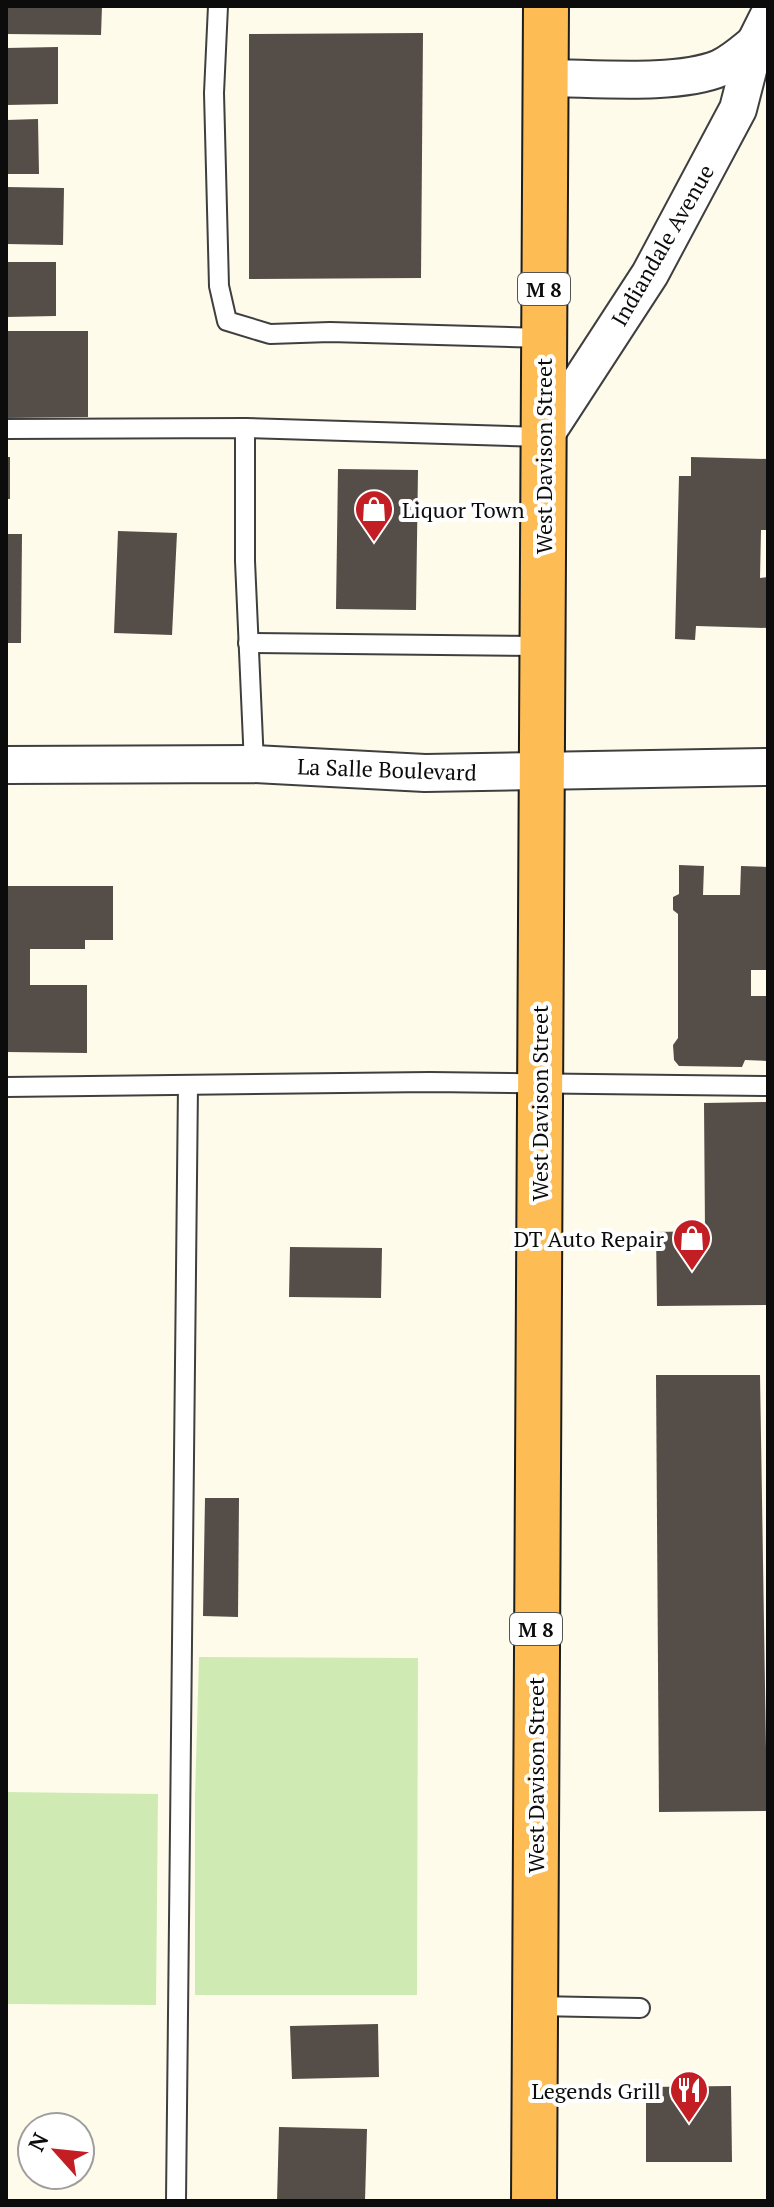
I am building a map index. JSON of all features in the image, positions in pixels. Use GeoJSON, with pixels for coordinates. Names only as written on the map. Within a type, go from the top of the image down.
{"type":"FeatureCollection","features":[{"type":"Feature","properties":{"kind":"highway","name":"West Davison Street"},"geometry":{"type":"LineString","coordinates":[[534,2201],[546,6]]}},
{"type":"Feature","properties":{"kind":"street","name":"Indiandale Avenue"},"geometry":{"type":"LineString","coordinates":[[545,78],[650,78],[698,74],[719,69],[762,30]]}},
{"type":"Feature","properties":{"kind":"street","name":"Indiandale Avenue"},"geometry":{"type":"LineString","coordinates":[[544,437],[650,274],[738,109],[762,30]]}},
{"type":"Feature","properties":{"kind":"street","name":"La Salle Boulevard"},"geometry":{"type":"LineString","coordinates":[[6,765],[254,764],[425,773],[768,767]]}},
{"type":"Feature","properties":{"kind":"lane"},"geometry":{"type":"LineString","coordinates":[[218,6],[214,93],[219,286],[227,321],[270,334],[330,332],[544,338]]}},
{"type":"Feature","properties":{"kind":"lane"},"geometry":{"type":"LineString","coordinates":[[6,429],[245,428],[544,437]]}},
{"type":"Feature","properties":{"kind":"lane"},"geometry":{"type":"LineString","coordinates":[[245,428],[245,561],[254,764]]}},
{"type":"Feature","properties":{"kind":"lane"},"geometry":{"type":"LineString","coordinates":[[248,643],[542,646]]}},
{"type":"Feature","properties":{"kind":"lane"},"geometry":{"type":"LineString","coordinates":[[6,1087],[430,1082],[768,1086]]}},
{"type":"Feature","properties":{"kind":"lane"},"geometry":{"type":"LineString","coordinates":[[176,2201],[188,1085]]}},
{"type":"Feature","properties":{"kind":"lane"},"geometry":{"type":"LineString","coordinates":[[534,2006],[640,2008]]}},
{"type":"Feature","properties":{"kind":"green space"},"geometry":{"type":"Polygon","coordinates":[[[199,1657],[418,1658],[417,1995],[195,1995],[199,1657]]]}},
{"type":"Feature","properties":{"kind":"green space"},"geometry":{"type":"Polygon","coordinates":[[[6,1792],[158,1794],[156,2005],[6,2004],[6,1792]]]}},
{"type":"Feature","properties":{"kind":"building"},"geometry":{"type":"Polygon","coordinates":[[[6,6],[102,6],[101,35],[6,34],[6,6]]]}},
{"type":"Feature","properties":{"kind":"building"},"geometry":{"type":"Polygon","coordinates":[[[423,33],[421,278],[249,279],[249,34],[423,33]]]}},
{"type":"Feature","properties":{"kind":"building"},"geometry":{"type":"Polygon","coordinates":[[[58,47],[58,104],[6,105],[6,48],[58,47]]]}},
{"type":"Feature","properties":{"kind":"building"},"geometry":{"type":"Polygon","coordinates":[[[38,119],[39,174],[6,174],[6,120],[38,119]]]}},
{"type":"Feature","properties":{"kind":"building"},"geometry":{"type":"Polygon","coordinates":[[[6,187],[64,188],[63,245],[6,244],[6,187]]]}},
{"type":"Feature","properties":{"kind":"building"},"geometry":{"type":"Polygon","coordinates":[[[6,262],[56,262],[56,316],[6,317],[6,262]]]}},
{"type":"Feature","properties":{"kind":"building"},"geometry":{"type":"Polygon","coordinates":[[[6,331],[88,331],[88,417],[6,418],[6,331]]]}},
{"type":"Feature","properties":{"kind":"building"},"geometry":{"type":"Polygon","coordinates":[[[6,457],[10,457],[10,499],[6,499],[6,457]]]}},
{"type":"Feature","properties":{"kind":"building"},"geometry":{"type":"Polygon","coordinates":[[[691,457],[768,459],[768,530],[761,530],[760,578],[768,577],[768,628],[696,626],[695,640],[675,639],[679,476],[691,476],[691,457]]]}},
{"type":"Feature","properties":{"kind":"building"},"geometry":{"type":"Polygon","coordinates":[[[338,469],[418,470],[416,610],[336,609],[338,469]]]}},
{"type":"Feature","properties":{"kind":"building"},"geometry":{"type":"Polygon","coordinates":[[[118,531],[177,533],[172,635],[114,633],[118,531]]]}},
{"type":"Feature","properties":{"kind":"building"},"geometry":{"type":"Polygon","coordinates":[[[6,534],[22,534],[21,643],[6,643],[6,534]]]}},
{"type":"Feature","properties":{"kind":"building"},"geometry":{"type":"Polygon","coordinates":[[[679,865],[704,866],[703,895],[740,895],[741,866],[768,867],[768,970],[751,970],[751,996],[768,996],[768,1061],[745,1060],[742,1067],[679,1066],[674,1060],[673,1045],[678,1038],[678,914],[673,910],[673,897],[679,894],[679,865]]]}},
{"type":"Feature","properties":{"kind":"building"},"geometry":{"type":"Polygon","coordinates":[[[6,886],[113,886],[113,940],[85,940],[85,949],[30,949],[30,985],[87,985],[87,1053],[6,1052],[6,886]]]}},
{"type":"Feature","properties":{"kind":"building"},"geometry":{"type":"Polygon","coordinates":[[[768,1102],[768,1305],[657,1306],[656,1232],[705,1231],[704,1103],[768,1102]]]}},
{"type":"Feature","properties":{"kind":"building"},"geometry":{"type":"Polygon","coordinates":[[[290,1247],[382,1248],[381,1298],[289,1297],[290,1247]]]}},
{"type":"Feature","properties":{"kind":"building"},"geometry":{"type":"Polygon","coordinates":[[[656,1375],[760,1375],[767,1811],[659,1812],[656,1375]]]}},
{"type":"Feature","properties":{"kind":"building"},"geometry":{"type":"Polygon","coordinates":[[[205,1498],[239,1498],[238,1617],[203,1616],[205,1498]]]}},
{"type":"Feature","properties":{"kind":"building"},"geometry":{"type":"Polygon","coordinates":[[[378,2024],[379,2077],[292,2079],[290,2026],[378,2024]]]}},
{"type":"Feature","properties":{"kind":"building"},"geometry":{"type":"Polygon","coordinates":[[[731,2086],[732,2162],[646,2162],[646,2087],[731,2086]]]}},
{"type":"Feature","properties":{"kind":"building"},"geometry":{"type":"Polygon","coordinates":[[[279,2127],[367,2129],[365,2201],[277,2201],[279,2127]]]}},
{"type":"Feature","properties":{"kind":"place","name":"Liquor Town"},"geometry":{"type":"Point","coordinates":[374,543]}},
{"type":"Feature","properties":{"kind":"place","name":"DT Auto Repair"},"geometry":{"type":"Point","coordinates":[692,1272]}},
{"type":"Feature","properties":{"kind":"place","name":"Legends Grill"},"geometry":{"type":"Point","coordinates":[689,2124]}}]}
